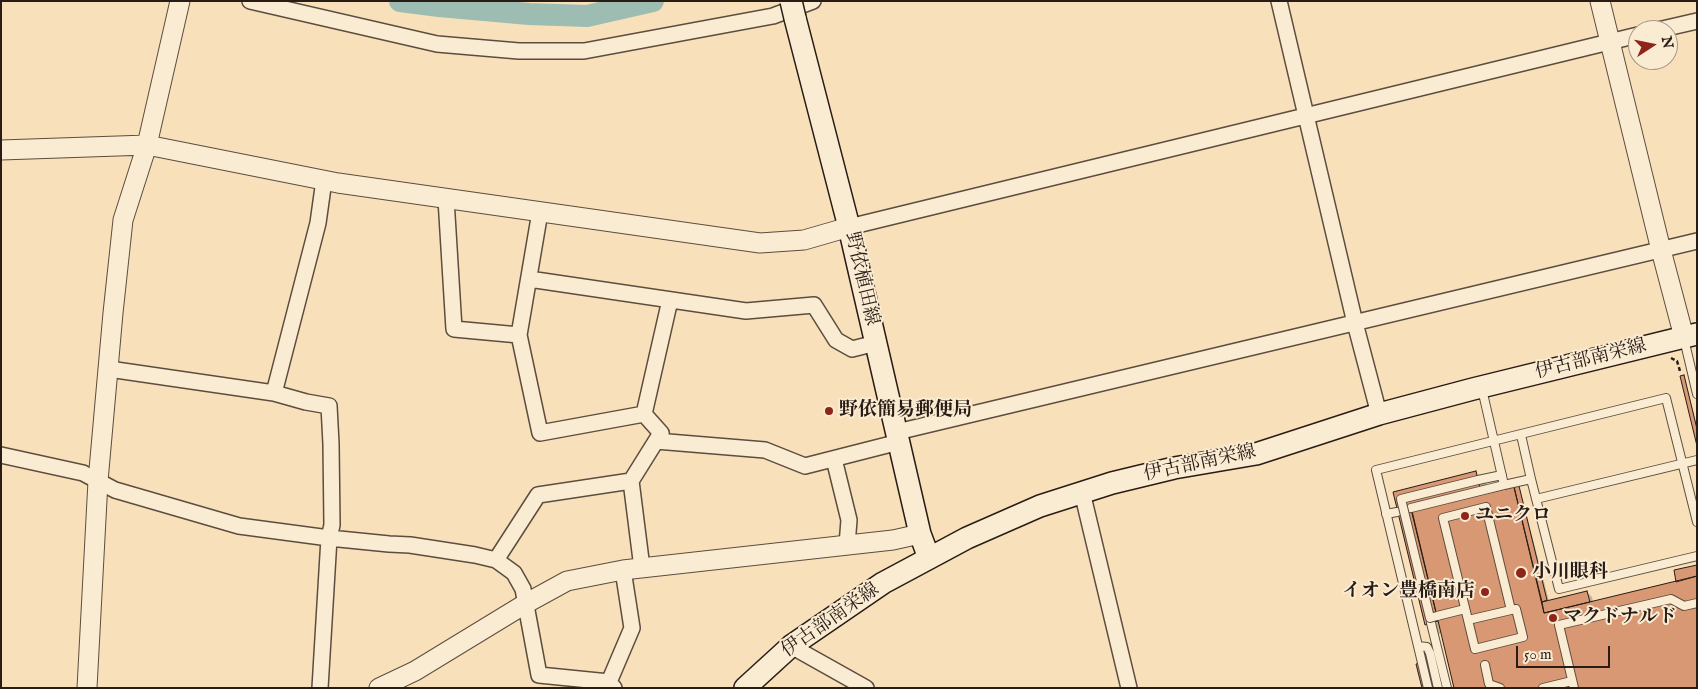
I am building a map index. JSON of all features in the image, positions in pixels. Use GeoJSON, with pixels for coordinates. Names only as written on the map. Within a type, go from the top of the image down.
{"type":"FeatureCollection","features":[{"type":"Feature","properties":{"kind":"main road","name":"野依植田線"},"geometry":{"type":"LineString","coordinates":[[793,10],[849,227],[920,534],[929,558]]}},
{"type":"Feature","properties":{"kind":"main road","name":"伊古部南栄線"},"geometry":{"type":"LineString","coordinates":[[745,688],[791,646],[884,583],[929,558],[1008,519],[1040,506],[1082,492],[1174,468],[1256,454],[1379,414],[1690,335]]}},
{"type":"Feature","properties":{"kind":"street"},"geometry":{"type":"LineString","coordinates":[[87,688],[98,481],[123,220],[148,145],[180,1]]}},
{"type":"Feature","properties":{"kind":"street"},"geometry":{"type":"LineString","coordinates":[[250,1],[437,44],[519,51],[584,51],[773,16],[813,1]]}},
{"type":"Feature","properties":{"kind":"street"},"geometry":{"type":"LineString","coordinates":[[1279,1],[1355,323],[1379,414]]}},
{"type":"Feature","properties":{"kind":"street"},"geometry":{"type":"LineString","coordinates":[[1600,1],[1660,250],[1690,335]]}},
{"type":"Feature","properties":{"kind":"street"},"geometry":{"type":"LineString","coordinates":[[1678,25],[1697,21]]}},
{"type":"Feature","properties":{"kind":"street"},"geometry":{"type":"LineString","coordinates":[[1,150],[148,145],[324,180],[446,199],[760,243],[804,240],[986,193],[1628,37]]}},
{"type":"Feature","properties":{"kind":"street"},"geometry":{"type":"LineString","coordinates":[[274,393],[318,222],[324,180]]}},
{"type":"Feature","properties":{"kind":"street"},"geometry":{"type":"LineString","coordinates":[[446,199],[454,329],[519,335]]}},
{"type":"Feature","properties":{"kind":"street"},"geometry":{"type":"LineString","coordinates":[[540,212],[519,335],[540,433],[644,414]]}},
{"type":"Feature","properties":{"kind":"street"},"geometry":{"type":"LineString","coordinates":[[656,441],[765,450],[805,466],[834,459],[898,437],[1355,323],[1697,241]]}},
{"type":"Feature","properties":{"kind":"street"},"geometry":{"type":"LineString","coordinates":[[529,279],[746,311],[814,305],[836,340],[852,349],[876,343]]}},
{"type":"Feature","properties":{"kind":"street"},"geometry":{"type":"LineString","coordinates":[[644,414],[670,300]]}},
{"type":"Feature","properties":{"kind":"street"},"geometry":{"type":"LineString","coordinates":[[109,369],[274,393],[329,406],[332,525],[329,538],[320,688]]}},
{"type":"Feature","properties":{"kind":"street"},"geometry":{"type":"LineString","coordinates":[[642,568],[631,481],[661,433],[644,414]]}},
{"type":"Feature","properties":{"kind":"street"},"geometry":{"type":"LineString","coordinates":[[1,455],[84,473],[115,490],[239,526],[329,538],[410,545],[496,560],[514,573],[522,589],[538,681],[612,685],[632,628],[623,570]]}},
{"type":"Feature","properties":{"kind":"street"},"geometry":{"type":"LineString","coordinates":[[834,459],[849,520],[847,545]]}},
{"type":"Feature","properties":{"kind":"street"},"geometry":{"type":"LineString","coordinates":[[496,560],[538,495],[631,481]]}},
{"type":"Feature","properties":{"kind":"street"},"geometry":{"type":"LineString","coordinates":[[1082,492],[1129,688]]}},
{"type":"Feature","properties":{"kind":"street"},"geometry":{"type":"LineString","coordinates":[[378,688],[415,671],[525,604],[567,581],[623,570],[893,540],[920,534]]}},
{"type":"Feature","properties":{"kind":"street"},"geometry":{"type":"LineString","coordinates":[[791,646],[866,688]]}},
{"type":"Feature","properties":{"kind":"lane"},"geometry":{"type":"LineString","coordinates":[[1690,335],[1697,394]]}},
{"type":"Feature","properties":{"kind":"lane"},"geometry":{"type":"LineString","coordinates":[[1481,387],[1504,485]]}},
{"type":"Feature","properties":{"kind":"lane"},"geometry":{"type":"LineString","coordinates":[[1428,688],[1376,470],[1666,398],[1697,522]]}},
{"type":"Feature","properties":{"kind":"lane"},"geometry":{"type":"LineString","coordinates":[[1521,435],[1559,589],[1697,556]]}},
{"type":"Feature","properties":{"kind":"lane"},"geometry":{"type":"LineString","coordinates":[[1536,499],[1697,460]]}},
{"type":"Feature","properties":{"kind":"lane"},"geometry":{"type":"LineString","coordinates":[[1465,609],[1430,618],[1401,499],[1502,475]]}},
{"type":"Feature","properties":{"kind":"lane"},"geometry":{"type":"LineString","coordinates":[[1411,508],[1531,478]]}},
{"type":"Feature","properties":{"kind":"lane"},"geometry":{"type":"LineString","coordinates":[[1468,620],[1516,609],[1523,637],[1475,649],[1443,518],[1486,507],[1511,610]]}},
{"type":"Feature","properties":{"kind":"lane"},"geometry":{"type":"LineString","coordinates":[[1386,514],[1398,512]]}},
{"type":"Feature","properties":{"kind":"lane"},"geometry":{"type":"LineString","coordinates":[[1543,688],[1573,684],[1559,625],[1671,599],[1684,606],[1697,603]]}},
{"type":"Feature","properties":{"kind":"lane"},"geometry":{"type":"LineString","coordinates":[[1432,623],[1447,688]]}},
{"type":"Feature","properties":{"kind":"lane"},"geometry":{"type":"LineString","coordinates":[[1418,646],[1427,647],[1430,653],[1438,688]]}},
{"type":"Feature","properties":{"kind":"lane"},"geometry":{"type":"LineString","coordinates":[[1485,665],[1490,684],[1500,688]]}},
{"type":"Feature","properties":{"kind":"building"},"geometry":{"type":"Polygon","coordinates":[[[1684,375],[1697,429],[1697,446],[1680,376],[1684,375]]]}},
{"type":"Feature","properties":{"kind":"building"},"geometry":{"type":"Polygon","coordinates":[[[1476,471],[1480,488],[1410,505],[1438,621],[1425,625],[1393,492],[1476,471]]]}},
{"type":"Feature","properties":{"kind":"building"},"geometry":{"type":"Polygon","coordinates":[[[1519,486],[1547,600],[1542,602],[1514,487],[1519,486]]]}},
{"type":"Feature","properties":{"kind":"building","name":"イオン豊橋南店"},"geometry":{"type":"Polygon","coordinates":[[[1514,487],[1544,613],[1697,576],[1697,688],[1454,688],[1412,511],[1514,487]]]}},
{"type":"Feature","properties":{"kind":"building"},"geometry":{"type":"Polygon","coordinates":[[[1697,565],[1697,576],[1676,582],[1674,570],[1697,565]]]}},
{"type":"Feature","properties":{"kind":"building"},"geometry":{"type":"Polygon","coordinates":[[[1587,591],[1590,602],[1544,613],[1542,602],[1587,591]]]}},
{"type":"Feature","properties":{"kind":"building"},"geometry":{"type":"Polygon","coordinates":[[[1428,661],[1435,688],[1422,688],[1416,664],[1428,661]]]}},
{"type":"Feature","properties":{"kind":"waterway"},"geometry":{"type":"LineString","coordinates":[[400,1],[529,14],[587,16],[653,1]]}},
{"type":"Feature","properties":{"kind":"place","name":"野依簡易郵便局"},"geometry":{"type":"Point","coordinates":[829,411]}},
{"type":"Feature","properties":{"kind":"place","name":"ユニクロ"},"geometry":{"type":"Point","coordinates":[1465,516]}},
{"type":"Feature","properties":{"kind":"place","name":"小川眼科"},"geometry":{"type":"Point","coordinates":[1521,573]}},
{"type":"Feature","properties":{"kind":"place","name":"イオン豊橋南店"},"geometry":{"type":"Point","coordinates":[1485,592]}},
{"type":"Feature","properties":{"kind":"place","name":"マクドナルド"},"geometry":{"type":"Point","coordinates":[1553,618]}}]}
